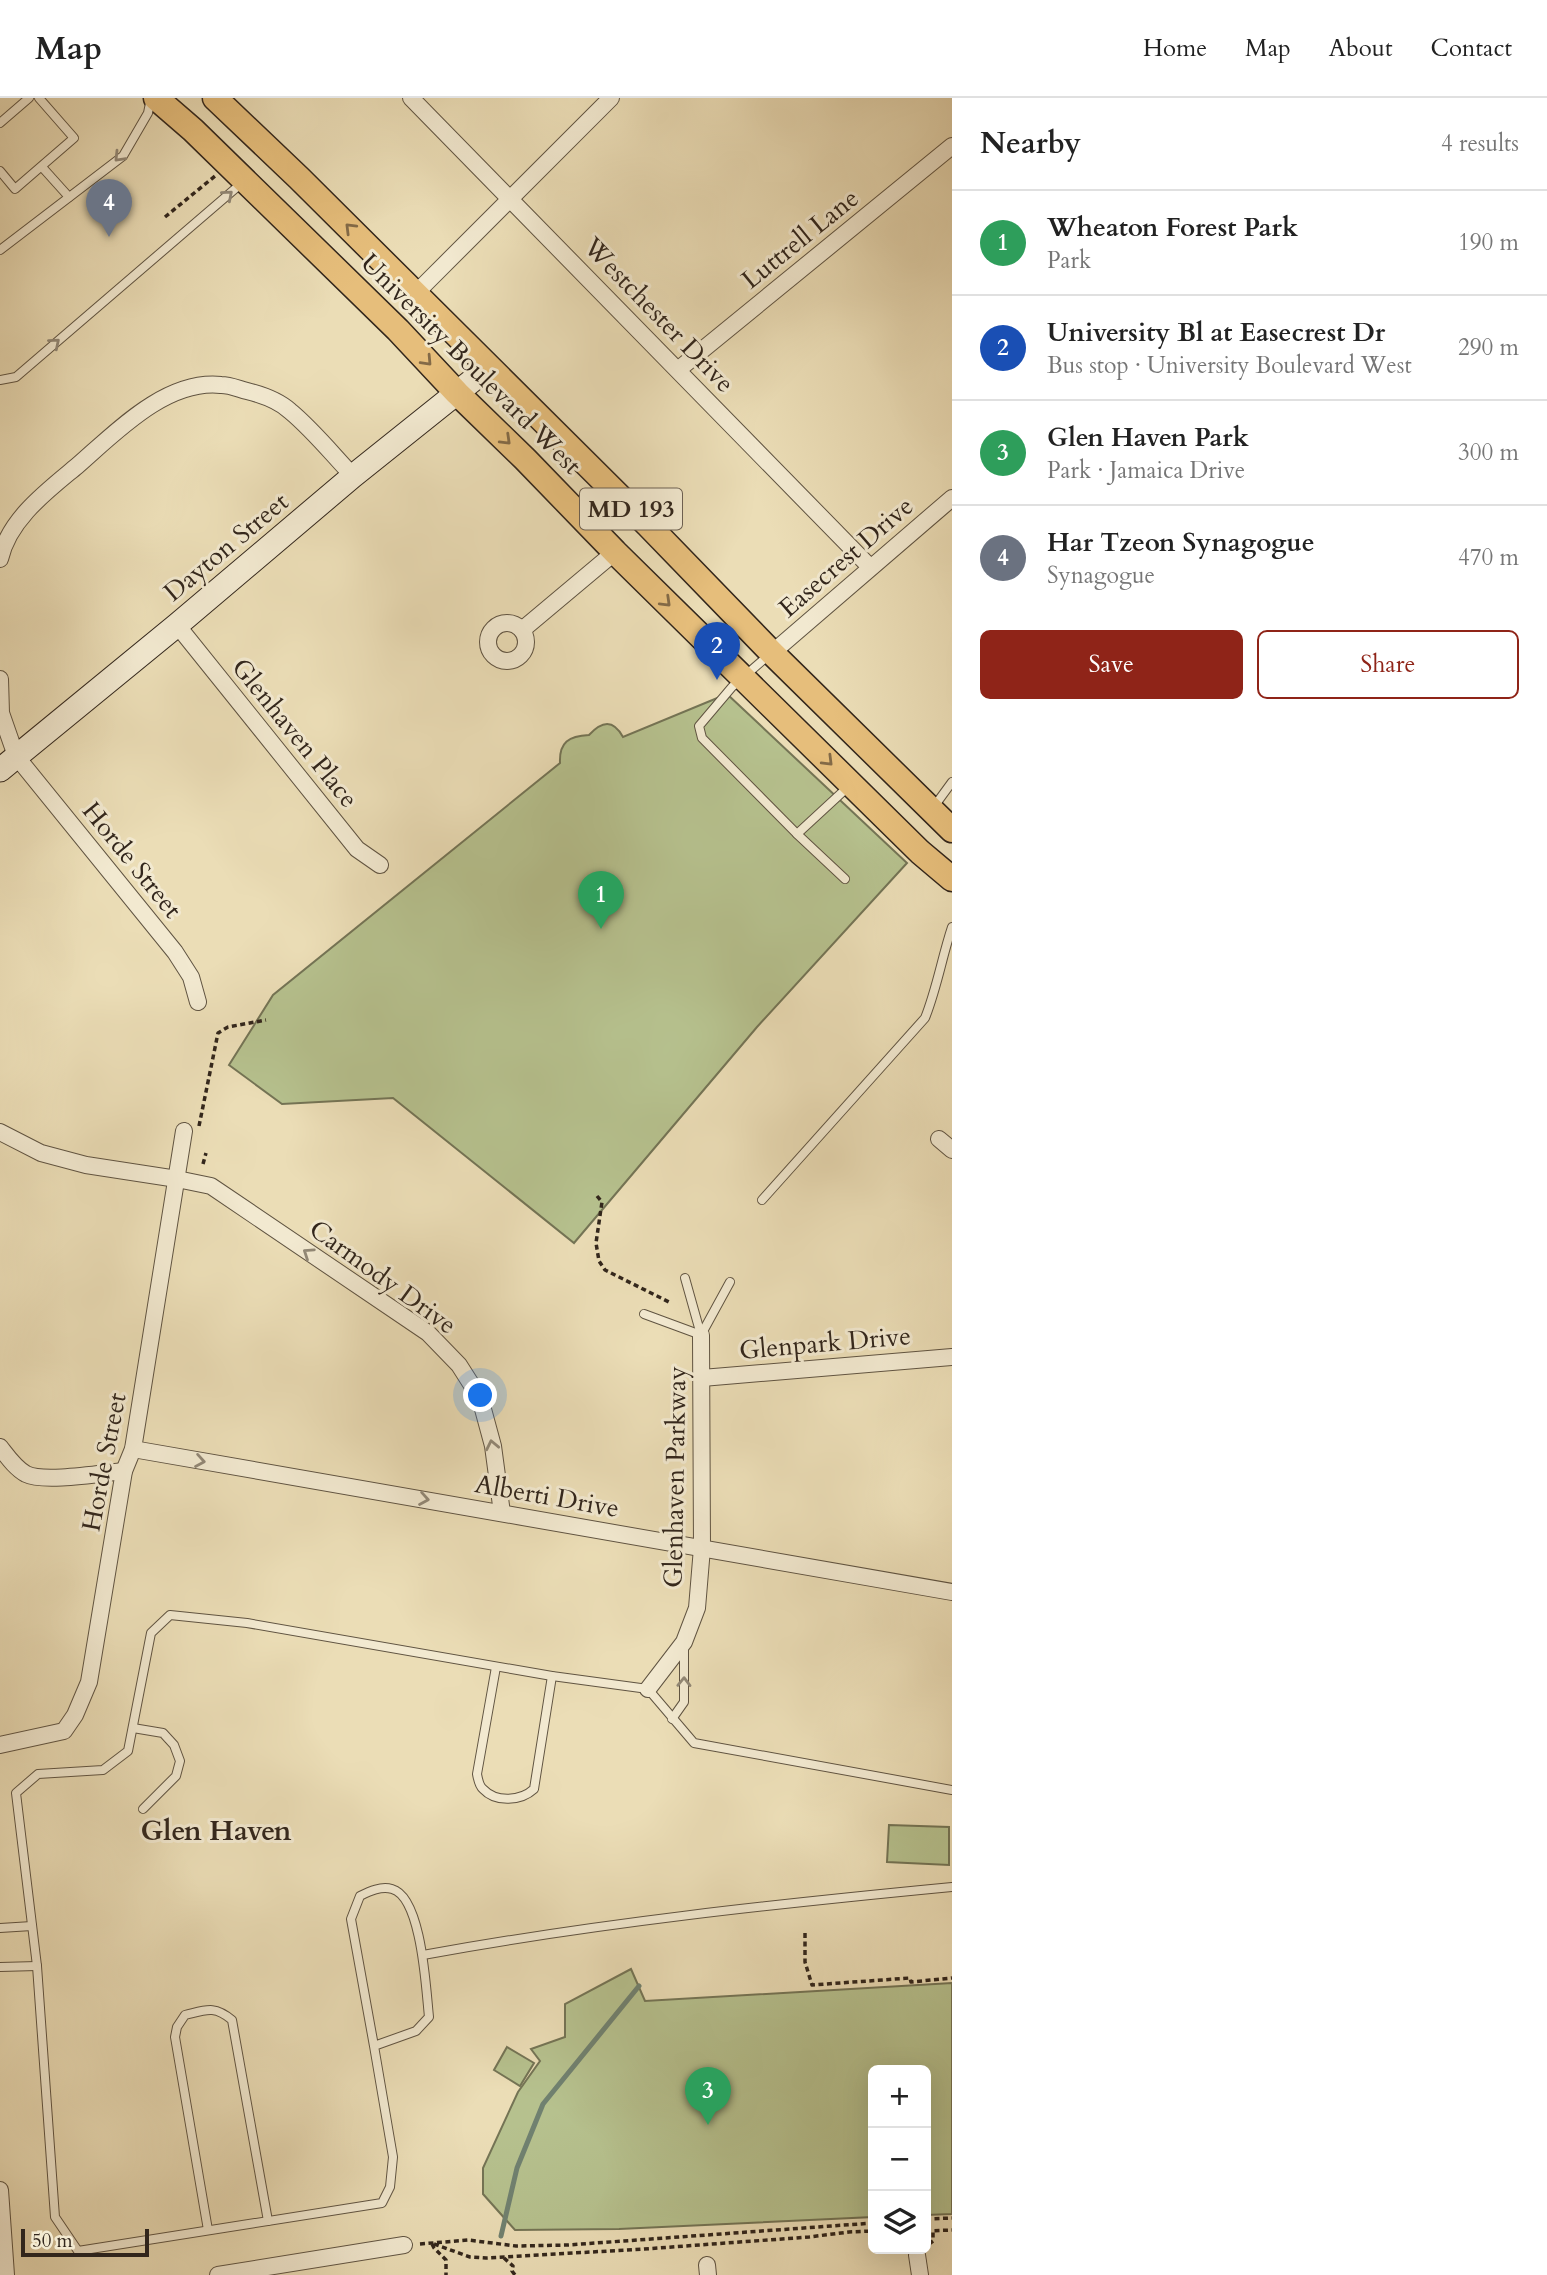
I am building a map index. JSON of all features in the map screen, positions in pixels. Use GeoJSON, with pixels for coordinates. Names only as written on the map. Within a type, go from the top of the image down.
{"type":"FeatureCollection","features":[{"type":"Feature","properties":{"kind":"main road","name":"University Boulevard West"},"geometry":{"type":"LineString","coordinates":[[153,98],[193,131],[398,330],[615,552],[920,852],[952,879]]}},
{"type":"Feature","properties":{"kind":"main road","name":"University Boulevard West"},"geometry":{"type":"LineString","coordinates":[[215,98],[299,178],[952,830]]}},
{"type":"Feature","properties":{"kind":"street","name":"Westchester Drive"},"geometry":{"type":"LineString","coordinates":[[411,98],[870,567]]}},
{"type":"Feature","properties":{"kind":"street"},"geometry":{"type":"LineString","coordinates":[[415,294],[611,98]]}},
{"type":"Feature","properties":{"kind":"street","name":"Luttrell Lane"},"geometry":{"type":"LineString","coordinates":[[679,369],[952,146]]}},
{"type":"Feature","properties":{"kind":"street","name":"Dayton Street"},"geometry":{"type":"LineString","coordinates":[[8,763],[353,476],[488,368]]}},
{"type":"Feature","properties":{"kind":"street"},"geometry":{"type":"LineString","coordinates":[[0,559],[3,548],[18,523],[40,498],[130,421],[167,396],[199,386],[221,385],[267,397],[289,410],[353,476]]}},
{"type":"Feature","properties":{"kind":"street","name":"Easecrest Drive"},"geometry":{"type":"LineString","coordinates":[[772,653],[952,498]]}},
{"type":"Feature","properties":{"kind":"street"},"geometry":{"type":"LineString","coordinates":[[522,630],[615,552]]}},
{"type":"Feature","properties":{"kind":"street","name":"Glenhaven Place"},"geometry":{"type":"LineString","coordinates":[[177,625],[357,849],[380,865]]}},
{"type":"Feature","properties":{"kind":"street","name":"Horde Street"},"geometry":{"type":"LineString","coordinates":[[0,679],[1,713],[8,763],[175,952],[191,977],[198,1002]]}},
{"type":"Feature","properties":{"kind":"street","name":"Carmody Drive"},"geometry":{"type":"LineString","coordinates":[[0,1132],[41,1153],[86,1165],[211,1186],[428,1334],[459,1365],[480,1398],[493,1446],[502,1513]]}},
{"type":"Feature","properties":{"kind":"street","name":"Horde Street"},"geometry":{"type":"LineString","coordinates":[[0,1745],[64,1731],[75,1715],[89,1682],[124,1471],[132,1449],[177,1179],[190,1132]]}},
{"type":"Feature","properties":{"kind":"street"},"geometry":{"type":"LineString","coordinates":[[939,1139],[952,1150]]}},
{"type":"Feature","properties":{"kind":"street","name":"Glenhaven Parkway"},"geometry":{"type":"LineString","coordinates":[[648,1689],[684,1642],[698,1608],[702,1548],[702,1335]]}},
{"type":"Feature","properties":{"kind":"street","name":"Glenpark Drive"},"geometry":{"type":"LineString","coordinates":[[702,1378],[952,1357]]}},
{"type":"Feature","properties":{"kind":"street"},"geometry":{"type":"LineString","coordinates":[[0,1447],[11,1462],[27,1474],[42,1478],[124,1471]]}},
{"type":"Feature","properties":{"kind":"street","name":"Alberti Drive"},"geometry":{"type":"LineString","coordinates":[[132,1449],[952,1592]]}},
{"type":"Feature","properties":{"kind":"street"},"geometry":{"type":"LineString","coordinates":[[0,2190],[6,2275]]}},
{"type":"Feature","properties":{"kind":"street"},"geometry":{"type":"LineString","coordinates":[[218,2275],[404,2245]]}},
{"type":"Feature","properties":{"kind":"street"},"geometry":{"type":"LineString","coordinates":[[917,2255],[920,2275]]}},
{"type":"Feature","properties":{"kind":"lane"},"geometry":{"type":"LineString","coordinates":[[0,123],[29,98]]}},
{"type":"Feature","properties":{"kind":"lane"},"geometry":{"type":"LineString","coordinates":[[0,171],[15,189],[74,138],[39,98]]}},
{"type":"Feature","properties":{"kind":"lane"},"geometry":{"type":"LineString","coordinates":[[0,250],[122,156],[148,113],[153,98]]}},
{"type":"Feature","properties":{"kind":"lane"},"geometry":{"type":"LineString","coordinates":[[42,167],[69,197]]}},
{"type":"Feature","properties":{"kind":"lane"},"geometry":{"type":"LineString","coordinates":[[0,380],[16,377],[244,181]]}},
{"type":"Feature","properties":{"kind":"lane"},"geometry":{"type":"LineString","coordinates":[[772,653],[732,687],[699,726],[702,738],[845,879]]}},
{"type":"Feature","properties":{"kind":"lane"},"geometry":{"type":"LineString","coordinates":[[932,810],[952,782]]}},
{"type":"Feature","properties":{"kind":"lane"},"geometry":{"type":"LineString","coordinates":[[797,834],[851,784]]}},
{"type":"Feature","properties":{"kind":"lane"},"geometry":{"type":"LineString","coordinates":[[762,1200],[925,1018],[936,990],[952,927]]}},
{"type":"Feature","properties":{"kind":"lane"},"geometry":{"type":"LineString","coordinates":[[685,1279],[702,1335]]}},
{"type":"Feature","properties":{"kind":"lane"},"geometry":{"type":"LineString","coordinates":[[702,1335],[730,1282]]}},
{"type":"Feature","properties":{"kind":"lane"},"geometry":{"type":"LineString","coordinates":[[644,1314],[702,1335]]}},
{"type":"Feature","properties":{"kind":"lane"},"geometry":{"type":"LineString","coordinates":[[374,2046],[416,2031],[429,2017],[423,1955],[408,1900],[393,1889],[375,1889],[360,1896],[351,1919],[393,2157],[390,2187],[382,2203],[78,2251],[55,2217],[37,1966],[16,1793],[38,1774],[103,1770],[128,1751],[151,1633],[170,1615],[247,1623],[496,1667],[648,1689],[694,1743],[952,1790]]}},
{"type":"Feature","properties":{"kind":"lane"},"geometry":{"type":"LineString","coordinates":[[672,1719],[684,1702],[684,1642]]}},
{"type":"Feature","properties":{"kind":"lane"},"geometry":{"type":"LineString","coordinates":[[496,1667],[477,1774],[480,1788],[493,1797],[513,1799],[526,1796],[534,1789],[552,1676]]}},
{"type":"Feature","properties":{"kind":"lane"},"geometry":{"type":"LineString","coordinates":[[133,1728],[163,1733],[174,1745],[180,1761],[176,1776],[143,1809]]}},
{"type":"Feature","properties":{"kind":"lane"},"geometry":{"type":"LineString","coordinates":[[423,1955],[525,1936],[724,1910],[952,1887]]}},
{"type":"Feature","properties":{"kind":"lane"},"geometry":{"type":"LineString","coordinates":[[0,1928],[32,1926]]}},
{"type":"Feature","properties":{"kind":"lane"},"geometry":{"type":"LineString","coordinates":[[0,1967],[37,1966]]}},
{"type":"Feature","properties":{"kind":"lane"},"geometry":{"type":"LineString","coordinates":[[208,2231],[175,2037],[177,2026],[185,2015],[210,2009],[222,2012],[232,2020],[268,2221]]}},
{"type":"Feature","properties":{"kind":"path"},"geometry":{"type":"LineString","coordinates":[[164,217],[209,181]]}},
{"type":"Feature","properties":{"kind":"path"},"geometry":{"type":"LineString","coordinates":[[190,1132],[218,1033],[228,1027],[266,1020]]}},
{"type":"Feature","properties":{"kind":"path"},"geometry":{"type":"LineString","coordinates":[[203,1164],[206,1153]]}},
{"type":"Feature","properties":{"kind":"path"},"geometry":{"type":"LineString","coordinates":[[597,1196],[601,1202],[597,1253],[605,1270],[669,1302]]}},
{"type":"Feature","properties":{"kind":"path"},"geometry":{"type":"LineString","coordinates":[[806,1933],[805,1962],[812,1985],[952,1978]]}},
{"type":"Feature","properties":{"kind":"path"},"geometry":{"type":"LineString","coordinates":[[931,2219],[952,2218]]}},
{"type":"Feature","properties":{"kind":"path"},"geometry":{"type":"LineString","coordinates":[[404,2245],[468,2240],[516,2246],[568,2245],[868,2223]]}},
{"type":"Feature","properties":{"kind":"path"},"geometry":{"type":"LineString","coordinates":[[933,2241],[933,2231],[952,2230]]}},
{"type":"Feature","properties":{"kind":"path"},"geometry":{"type":"LineString","coordinates":[[432,2242],[470,2257],[503,2257],[868,2231]]}},
{"type":"Feature","properties":{"kind":"path"},"geometry":{"type":"LineString","coordinates":[[432,2242],[433,2248],[446,2260],[446,2275]]}},
{"type":"Feature","properties":{"kind":"path"},"geometry":{"type":"LineString","coordinates":[[503,2257],[513,2266],[515,2275]]}},
{"type":"Feature","properties":{"kind":"green space"},"geometry":{"type":"Polygon","coordinates":[[[727,694],[907,863],[757,1027],[574,1243],[393,1098],[282,1104],[229,1065],[273,995],[560,763],[563,745],[571,739],[589,735],[598,727],[607,724],[615,727],[623,737],[727,694]]]}},
{"type":"Feature","properties":{"kind":"green space"},"geometry":{"type":"Polygon","coordinates":[[[889,1825],[949,1827],[949,1865],[887,1862],[889,1825]]]}},
{"type":"Feature","properties":{"kind":"green space"},"geometry":{"type":"Polygon","coordinates":[[[631,1969],[645,2001],[952,1983],[952,2214],[931,2215],[931,2065],[868,2065],[868,2217],[619,2229],[515,2230],[483,2194],[483,2168],[518,2092],[540,2061],[531,2049],[565,2037],[565,2004],[631,1969]]]}},
{"type":"Feature","properties":{"kind":"green space"},"geometry":{"type":"Polygon","coordinates":[[[507,2047],[534,2063],[520,2086],[494,2070],[507,2047]]]}},
{"type":"Feature","properties":{"kind":"waterway"},"geometry":{"type":"LineString","coordinates":[[501,2236],[517,2168],[543,2104],[639,1986]]}},
{"type":"Feature","properties":{"kind":"place","name":"Har Tzeon Synagogue"},"geometry":{"type":"Point","coordinates":[109,237]}},
{"type":"Feature","properties":{"kind":"place","name":"University Bl at Easecrest Dr"},"geometry":{"type":"Point","coordinates":[717,680]}},
{"type":"Feature","properties":{"kind":"place","name":"Wheaton Forest Park"},"geometry":{"type":"Point","coordinates":[601,929]}},
{"type":"Feature","properties":{"kind":"place","name":"Glen Haven Park"},"geometry":{"type":"Point","coordinates":[708,2125]}},
{"type":"Feature","properties":{"kind":"district","name":"Glen Haven"},"geometry":{"type":"Point","coordinates":[216,1831]}}]}
